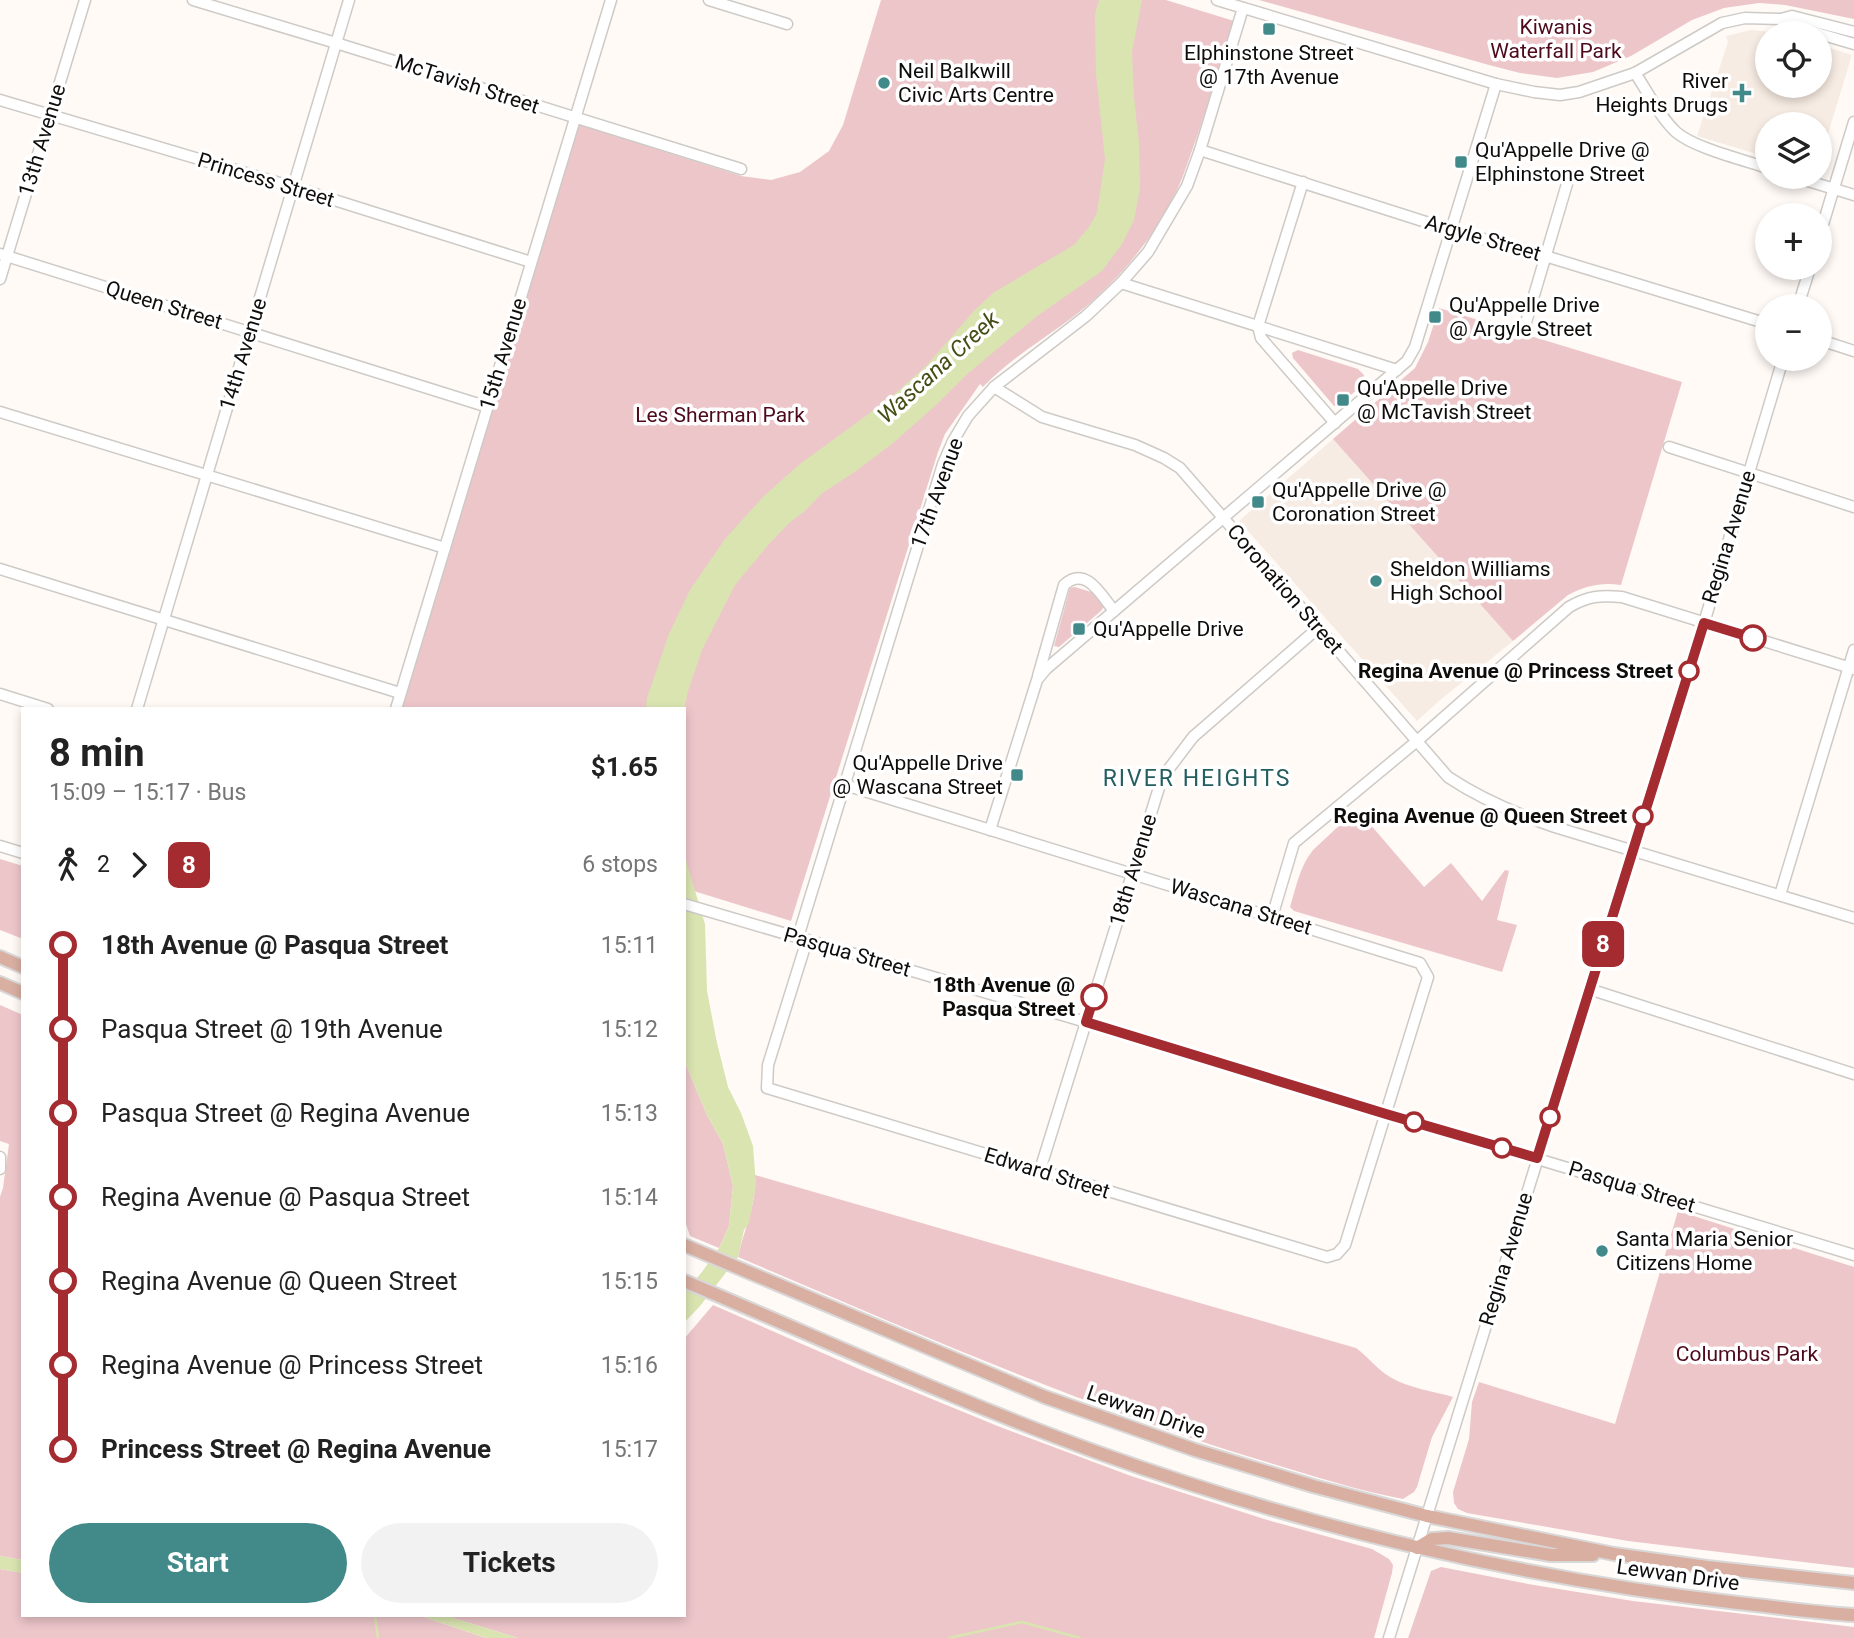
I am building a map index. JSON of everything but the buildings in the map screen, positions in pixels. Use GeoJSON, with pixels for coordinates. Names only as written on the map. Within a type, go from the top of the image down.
{"type":"FeatureCollection","features":[{"type":"Feature","properties":{"kind":"main road"},"geometry":{"type":"LineString","coordinates":[[0,957],[21,966]]}},
{"type":"Feature","properties":{"kind":"main road"},"geometry":{"type":"LineString","coordinates":[[0,983],[21,992]]}},
{"type":"Feature","properties":{"kind":"main road","name":"Lewvan Drive"},"geometry":{"type":"LineString","coordinates":[[686,1246],[979,1370],[1113,1422],[1313,1486],[1427,1516],[1615,1553],[1707,1567],[1854,1583]]}},
{"type":"Feature","properties":{"kind":"main road","name":"Lewvan Drive"},"geometry":{"type":"LineString","coordinates":[[686,1282],[960,1399],[1090,1450],[1225,1495],[1417,1548],[1601,1584],[1854,1615]]}},
{"type":"Feature","properties":{"kind":"main road","name":"Lewvan Drive"},"geometry":{"type":"LineString","coordinates":[[1417,1548],[1432,1539],[1448,1538],[1552,1555],[1615,1553]]}},
{"type":"Feature","properties":{"kind":"street","name":"13th Avenue"},"geometry":{"type":"LineString","coordinates":[[0,279],[4,255],[85,0]]}},
{"type":"Feature","properties":{"kind":"street","name":"McTavish Street"},"geometry":{"type":"LineString","coordinates":[[193,0],[741,169]]}},
{"type":"Feature","properties":{"kind":"street","name":"14th Avenue"},"geometry":{"type":"LineString","coordinates":[[137,707],[349,0]]}},
{"type":"Feature","properties":{"kind":"street","name":"15th Avenue"},"geometry":{"type":"LineString","coordinates":[[396,707],[611,0]]}},
{"type":"Feature","properties":{"kind":"street"},"geometry":{"type":"LineString","coordinates":[[709,0],[787,23]]}},
{"type":"Feature","properties":{"kind":"street"},"geometry":{"type":"LineString","coordinates":[[1217,0],[1496,84],[1560,95],[1579,92],[1636,73],[1722,23],[1745,18],[1781,19],[1792,16],[1854,32]]}},
{"type":"Feature","properties":{"kind":"street","name":"17th Avenue"},"geometry":{"type":"LineString","coordinates":[[767,1088],[768,1065],[845,785],[943,464],[953,441],[968,416],[994,387],[1086,316],[1121,284],[1148,252],[1186,186],[1243,8]]}},
{"type":"Feature","properties":{"kind":"street"},"geometry":{"type":"LineString","coordinates":[[1832,38],[1854,44]]}},
{"type":"Feature","properties":{"kind":"street"},"geometry":{"type":"LineString","coordinates":[[1636,73],[1667,121],[1689,141],[1755,164]]}},
{"type":"Feature","properties":{"kind":"street"},"geometry":{"type":"LineString","coordinates":[[1037,680],[1046,669],[1407,361],[1415,346],[1496,84]]}},
{"type":"Feature","properties":{"kind":"street","name":"Princess Street"},"geometry":{"type":"LineString","coordinates":[[0,100],[293,187],[531,262]]}},
{"type":"Feature","properties":{"kind":"street"},"geometry":{"type":"LineString","coordinates":[[1829,203],[1854,122]]}},
{"type":"Feature","properties":{"kind":"street","name":"Argyle Street"},"geometry":{"type":"LineString","coordinates":[[1199,150],[1451,230],[1755,320]]}},
{"type":"Feature","properties":{"kind":"street"},"geometry":{"type":"LineString","coordinates":[[1303,182],[1258,326],[1261,338],[1335,423]]}},
{"type":"Feature","properties":{"kind":"street"},"geometry":{"type":"LineString","coordinates":[[1524,328],[1567,184]]}},
{"type":"Feature","properties":{"kind":"street"},"geometry":{"type":"LineString","coordinates":[[1833,189],[1854,195]]}},
{"type":"Feature","properties":{"kind":"street","name":"Queen Street"},"geometry":{"type":"LineString","coordinates":[[4,255],[488,407]]}},
{"type":"Feature","properties":{"kind":"street"},"geometry":{"type":"LineString","coordinates":[[1121,284],[1397,370]]}},
{"type":"Feature","properties":{"kind":"street"},"geometry":{"type":"LineString","coordinates":[[1832,344],[1854,351]]}},
{"type":"Feature","properties":{"kind":"street","name":"Regina Avenue"},"geometry":{"type":"LineString","coordinates":[[1389,1638],[1704,623],[1779,371]]}},
{"type":"Feature","properties":{"kind":"street","name":"Coronation Street"},"geometry":{"type":"LineString","coordinates":[[994,387],[1042,417],[1135,445],[1180,468],[1448,776],[1472,793],[1517,815],[1633,851]]}},
{"type":"Feature","properties":{"kind":"street"},"geometry":{"type":"LineString","coordinates":[[0,412],[444,548]]}},
{"type":"Feature","properties":{"kind":"street"},"geometry":{"type":"LineString","coordinates":[[1669,447],[1854,507]]}},
{"type":"Feature","properties":{"kind":"street"},"geometry":{"type":"LineString","coordinates":[[0,569],[400,693]]}},
{"type":"Feature","properties":{"kind":"street"},"geometry":{"type":"LineString","coordinates":[[990,830],[1064,585],[1071,579],[1090,581],[1114,611]]}},
{"type":"Feature","properties":{"kind":"street"},"geometry":{"type":"LineString","coordinates":[[1272,916],[1294,844],[1417,741],[1569,607],[1584,599],[1622,597],[1851,668]]}},
{"type":"Feature","properties":{"kind":"street","name":"18th Avenue"},"geometry":{"type":"LineString","coordinates":[[1040,1170],[1162,778],[1193,737],[1318,628]]}},
{"type":"Feature","properties":{"kind":"street"},"geometry":{"type":"LineString","coordinates":[[1780,895],[1851,668],[1854,650]]}},
{"type":"Feature","properties":{"kind":"street"},"geometry":{"type":"LineString","coordinates":[[0,694],[42,707]]}},
{"type":"Feature","properties":{"kind":"street","name":"Wascana Street"},"geometry":{"type":"LineString","coordinates":[[845,785],[1420,962],[1428,977],[1386,1114]]}},
{"type":"Feature","properties":{"kind":"street"},"geometry":{"type":"LineString","coordinates":[[0,846],[21,852]]}},
{"type":"Feature","properties":{"kind":"street"},"geometry":{"type":"LineString","coordinates":[[1633,851],[1854,918]]}},
{"type":"Feature","properties":{"kind":"street","name":"Pasqua Street"},"geometry":{"type":"LineString","coordinates":[[686,905],[1086,1022],[1854,1255]]}},
{"type":"Feature","properties":{"kind":"street"},"geometry":{"type":"LineString","coordinates":[[1590,989],[1854,1074]]}},
{"type":"Feature","properties":{"kind":"street","name":"Edward Street"},"geometry":{"type":"LineString","coordinates":[[767,1088],[1327,1257],[1337,1254],[1345,1245],[1386,1114]]}},
{"type":"Feature","properties":{"kind":"street"},"geometry":{"type":"LineString","coordinates":[[0,1157],[0,1170]]}},
{"type":"Feature","properties":{"kind":"shaded area"},"geometry":{"type":"Polygon","coordinates":[[[1755,30],[1755,98],[1832,98],[1832,49],[1852,55],[1832,121],[1832,112],[1755,112],[1755,153],[1697,136],[1728,42],[1726,36],[1755,30]]]}},
{"type":"Feature","properties":{"kind":"shaded area","name":"Sheldon Williams High School"},"geometry":{"type":"Polygon","coordinates":[[[1333,439],[1513,641],[1417,721],[1239,521],[1333,439]]]}},
{"type":"Feature","properties":{"kind":"green space","name":"Les Sherman Park"},"geometry":{"type":"Polygon","coordinates":[[[881,0],[1166,0],[1234,21],[1182,178],[1171,203],[1144,245],[1086,307],[1011,362],[983,387],[980,384],[945,434],[791,921],[686,889],[686,707],[403,707],[578,124],[741,176],[771,180],[800,172],[829,151],[843,125],[881,0]]]}},
{"type":"Feature","properties":{"kind":"green space","name":"Kiwanis Waterfall Park"},"geometry":{"type":"Polygon","coordinates":[[[1259,0],[1854,0],[1854,19],[1785,5],[1759,3],[1724,8],[1692,20],[1631,56],[1593,72],[1557,78],[1489,65],[1259,0]]]}},
{"type":"Feature","properties":{"kind":"green space"},"geometry":{"type":"Polygon","coordinates":[[[1439,308],[1682,382],[1621,585],[1593,586],[1568,595],[1513,641],[1333,439],[1415,368],[1428,342],[1439,308]]]}},
{"type":"Feature","properties":{"kind":"green space"},"geometry":{"type":"Polygon","coordinates":[[[1298,350],[1358,369],[1364,375],[1365,383],[1339,405],[1334,406],[1293,358],[1292,353],[1298,350]]]}},
{"type":"Feature","properties":{"kind":"green space"},"geometry":{"type":"Polygon","coordinates":[[[1070,588],[1091,592],[1104,605],[1102,610],[1059,647],[1054,646],[1070,588]]]}},
{"type":"Feature","properties":{"kind":"green space"},"geometry":{"type":"Polygon","coordinates":[[[1357,809],[1424,887],[1451,863],[1482,901],[1505,870],[1509,871],[1497,920],[1517,925],[1502,972],[1294,911],[1290,907],[1299,877],[1313,850],[1357,809]]]}},
{"type":"Feature","properties":{"kind":"green space"},"geometry":{"type":"Polygon","coordinates":[[[0,859],[21,865],[21,938],[0,930],[0,859]]]}},
{"type":"Feature","properties":{"kind":"green space"},"geometry":{"type":"Polygon","coordinates":[[[0,1005],[21,1014],[21,1560],[0,1556],[0,1197],[9,1144],[0,1141],[0,1005]]]}},
{"type":"Feature","properties":{"kind":"green space"},"geometry":{"type":"Polygon","coordinates":[[[686,1065],[707,1115],[723,1144],[733,1186],[729,1226],[719,1248],[690,1236],[686,1224],[686,1065]]]}},
{"type":"Feature","properties":{"kind":"green space"},"geometry":{"type":"Polygon","coordinates":[[[755,1175],[1356,1348],[1397,1381],[1453,1397],[1432,1437],[1417,1487],[1403,1499],[1331,1481],[1193,1439],[996,1366],[738,1257],[752,1206],[755,1175]]]}},
{"type":"Feature","properties":{"kind":"green space","name":"Columbus Park"},"geometry":{"type":"Polygon","coordinates":[[[1678,1211],[1854,1267],[1854,1568],[1628,1541],[1467,1513],[1458,1509],[1454,1503],[1453,1492],[1469,1439],[1472,1402],[1479,1382],[1615,1424],[1678,1211]]]}},
{"type":"Feature","properties":{"kind":"green space"},"geometry":{"type":"Polygon","coordinates":[[[713,1305],[1000,1427],[1131,1476],[1264,1519],[1372,1549],[1389,1559],[1393,1565],[1374,1638],[518,1638],[450,1617],[686,1617],[686,1337],[713,1305]]]}},
{"type":"Feature","properties":{"kind":"green space"},"geometry":{"type":"Polygon","coordinates":[[[1441,1567],[1633,1601],[1854,1627],[1854,1638],[1408,1638],[1431,1571],[1441,1567]]]}},
{"type":"Feature","properties":{"kind":"green space"},"geometry":{"type":"Polygon","coordinates":[[[0,1569],[21,1573],[21,1617],[424,1617],[486,1638],[0,1638],[0,1569]]]}},
{"type":"Feature","properties":{"kind":"water","name":"Wascana Creek"},"geometry":{"type":"Polygon","coordinates":[[[1099,0],[1142,0],[1132,52],[1140,188],[1134,220],[1122,244],[1102,271],[1037,316],[966,375],[893,443],[821,494],[789,523],[735,585],[702,650],[684,707],[646,707],[669,634],[690,590],[725,539],[764,496],[800,464],[889,399],[927,365],[993,293],[1074,245],[1089,227],[1097,213],[1105,159],[1096,74],[1095,14],[1099,0]]]}},
{"type":"Feature","properties":{"kind":"water"},"geometry":{"type":"Polygon","coordinates":[[[686,861],[705,924],[707,991],[717,1043],[728,1087],[753,1146],[756,1185],[749,1223],[744,1230],[738,1257],[686,1321],[686,1291],[719,1248],[729,1226],[733,1186],[723,1144],[707,1115],[686,1065],[686,861]]]}},
{"type":"Feature","properties":{"kind":"water"},"geometry":{"type":"Polygon","coordinates":[[[0,1556],[21,1560],[21,1573],[0,1569],[0,1556]]]}},
{"type":"Feature","properties":{"kind":"water"},"geometry":{"type":"Polygon","coordinates":[[[424,1617],[450,1617],[518,1638],[486,1638],[424,1617]]]}},
{"type":"Feature","properties":{"kind":"waterway"},"geometry":{"type":"LineString","coordinates":[[375,1617],[378,1638]]}},
{"type":"Feature","properties":{"kind":"waterway"},"geometry":{"type":"LineString","coordinates":[[949,1638],[1022,1622],[1080,1638]]}},
{"type":"Feature","properties":{"kind":"bus line","name":"8"},"geometry":{"type":"LineString","coordinates":[[1094,997],[1086,1022],[1537,1158],[1704,623],[1753,638]]}},
{"type":"Feature","properties":{"kind":"place","name":"Elphinstone Street @ 17th Avenue"},"geometry":{"type":"Point","coordinates":[1269,29]}},
{"type":"Feature","properties":{"kind":"place","name":"Neil Balkwill Civic Arts Centre"},"geometry":{"type":"Point","coordinates":[884,83]}},
{"type":"Feature","properties":{"kind":"place","name":"River Heights Drugs"},"geometry":{"type":"Point","coordinates":[1742,93]}},
{"type":"Feature","properties":{"kind":"place","name":"Qu'Appelle Drive @ Elphinstone Street"},"geometry":{"type":"Point","coordinates":[1461,162]}},
{"type":"Feature","properties":{"kind":"place","name":"Qu'Appelle Drive @ Argyle Street"},"geometry":{"type":"Point","coordinates":[1435,317]}},
{"type":"Feature","properties":{"kind":"place","name":"Qu'Appelle Drive @ McTavish Street"},"geometry":{"type":"Point","coordinates":[1343,400]}},
{"type":"Feature","properties":{"kind":"place","name":"Qu'Appelle Drive @ Coronation Street"},"geometry":{"type":"Point","coordinates":[1258,502]}},
{"type":"Feature","properties":{"kind":"place","name":"Sheldon Williams High School"},"geometry":{"type":"Point","coordinates":[1376,581]}},
{"type":"Feature","properties":{"kind":"place","name":"Qu'Appelle Drive"},"geometry":{"type":"Point","coordinates":[1079,629]}},
{"type":"Feature","properties":{"kind":"place","name":"Regina Avenue @ Princess Street"},"geometry":{"type":"Point","coordinates":[1689,671]}},
{"type":"Feature","properties":{"kind":"place","name":"Qu'Appelle Drive @ Wascana Street"},"geometry":{"type":"Point","coordinates":[1017,775]}},
{"type":"Feature","properties":{"kind":"place","name":"Regina Avenue @ Queen Street"},"geometry":{"type":"Point","coordinates":[1643,816]}},
{"type":"Feature","properties":{"kind":"place","name":"18th Avenue @ Pasqua Street"},"geometry":{"type":"Point","coordinates":[1094,997]}},
{"type":"Feature","properties":{"kind":"place","name":"Santa Maria Senior Citizens Home"},"geometry":{"type":"Point","coordinates":[1602,1251]}},
{"type":"Feature","properties":{"kind":"district","name":"RIVER HEIGHTS"},"geometry":{"type":"Point","coordinates":[1197,778]}}]}
